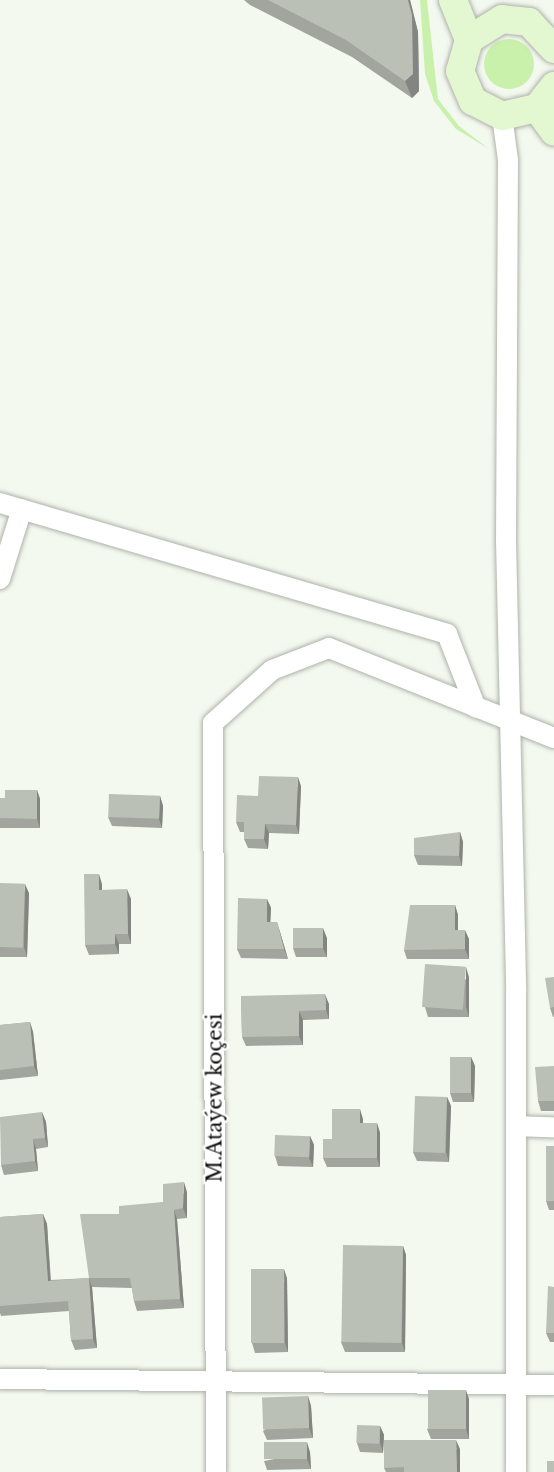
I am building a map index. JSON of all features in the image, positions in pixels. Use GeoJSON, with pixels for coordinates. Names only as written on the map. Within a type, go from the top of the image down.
{"type":"FeatureCollection","features":[{"type":"Feature","properties":{"kind":"main road"},"geometry":{"type":"LineString","coordinates":[[453,0],[469,40]]}},
{"type":"Feature","properties":{"kind":"main road"},"geometry":{"type":"LineString","coordinates":[[554,49],[540,30],[512,9],[489,23],[469,40],[460,71],[473,101],[502,116],[546,97],[554,131]]}},
{"type":"Feature","properties":{"kind":"street"},"geometry":{"type":"LineString","coordinates":[[502,116],[508,160],[510,722],[516,1126],[516,1472]]}},
{"type":"Feature","properties":{"kind":"street"},"geometry":{"type":"LineString","coordinates":[[0,503],[447,634],[476,708],[554,738]]}},
{"type":"Feature","properties":{"kind":"street"},"geometry":{"type":"LineString","coordinates":[[0,579],[22,509]]}},
{"type":"Feature","properties":{"kind":"street","name":"M.Ataýew koçesi"},"geometry":{"type":"LineString","coordinates":[[216,1472],[213,723],[272,670],[329,648],[476,708]]}},
{"type":"Feature","properties":{"kind":"street"},"geometry":{"type":"LineString","coordinates":[[516,1126],[554,1127]]}},
{"type":"Feature","properties":{"kind":"street"},"geometry":{"type":"LineString","coordinates":[[0,1378],[554,1385]]}},
{"type":"Feature","properties":{"kind":"green space"},"geometry":{"type":"Polygon","coordinates":[[[420,0],[427,0],[438,99],[459,126],[489,149],[456,129],[434,101],[425,74],[420,0]]]}},
{"type":"Feature","properties":{"kind":"green space"},"geometry":{"type":"Polygon","coordinates":[[[504,39],[514,39],[527,46],[534,59],[534,69],[527,82],[514,89],[504,89],[495,85],[488,78],[484,69],[484,59],[488,50],[495,43],[504,39]]]}},
{"type":"Feature","properties":{"kind":"building"},"geometry":{"type":"Polygon","coordinates":[[[268,0],[408,0],[412,15],[413,74],[405,81],[346,40],[268,0]]]}},
{"type":"Feature","properties":{"kind":"building"},"geometry":{"type":"Polygon","coordinates":[[[259,776],[298,777],[296,825],[265,824],[264,839],[244,839],[244,822],[236,822],[237,795],[258,796],[259,776]]]}},
{"type":"Feature","properties":{"kind":"building"},"geometry":{"type":"Polygon","coordinates":[[[5,790],[37,790],[37,819],[0,818],[0,798],[5,798],[5,790]]]}},
{"type":"Feature","properties":{"kind":"building"},"geometry":{"type":"Polygon","coordinates":[[[109,794],[160,796],[159,819],[108,817],[109,794]]]}},
{"type":"Feature","properties":{"kind":"building"},"geometry":{"type":"Polygon","coordinates":[[[460,832],[459,856],[414,855],[414,838],[460,832]]]}},
{"type":"Feature","properties":{"kind":"building"},"geometry":{"type":"Polygon","coordinates":[[[84,874],[99,874],[99,890],[127,889],[128,934],[115,934],[115,944],[85,945],[84,874]]]}},
{"type":"Feature","properties":{"kind":"building"},"geometry":{"type":"Polygon","coordinates":[[[0,883],[25,884],[23,948],[0,947],[0,883]]]}},
{"type":"Feature","properties":{"kind":"building"},"geometry":{"type":"Polygon","coordinates":[[[238,898],[267,899],[267,922],[277,922],[284,949],[237,949],[238,898]]]}},
{"type":"Feature","properties":{"kind":"building"},"geometry":{"type":"Polygon","coordinates":[[[410,905],[455,905],[455,930],[465,930],[465,949],[404,950],[410,905]]]}},
{"type":"Feature","properties":{"kind":"building"},"geometry":{"type":"Polygon","coordinates":[[[293,928],[323,928],[323,948],[293,948],[293,928]]]}},
{"type":"Feature","properties":{"kind":"building"},"geometry":{"type":"Polygon","coordinates":[[[425,964],[466,967],[463,1010],[422,1007],[425,964]]]}},
{"type":"Feature","properties":{"kind":"building"},"geometry":{"type":"Polygon","coordinates":[[[554,977],[554,1007],[550,1008],[545,978],[554,977]]]}},
{"type":"Feature","properties":{"kind":"building"},"geometry":{"type":"Polygon","coordinates":[[[325,994],[326,1010],[299,1011],[299,1036],[242,1037],[241,996],[325,994]]]}},
{"type":"Feature","properties":{"kind":"building"},"geometry":{"type":"Polygon","coordinates":[[[30,1022],[34,1066],[0,1070],[0,1025],[30,1022]]]}},
{"type":"Feature","properties":{"kind":"building"},"geometry":{"type":"Polygon","coordinates":[[[450,1057],[471,1057],[471,1093],[450,1093],[450,1057]]]}},
{"type":"Feature","properties":{"kind":"building"},"geometry":{"type":"Polygon","coordinates":[[[554,1066],[554,1101],[538,1101],[535,1067],[554,1066]]]}},
{"type":"Feature","properties":{"kind":"building"},"geometry":{"type":"Polygon","coordinates":[[[415,1096],[447,1097],[445,1153],[413,1152],[415,1096]]]}},
{"type":"Feature","properties":{"kind":"building"},"geometry":{"type":"Polygon","coordinates":[[[332,1109],[360,1109],[360,1123],[377,1123],[377,1158],[323,1158],[323,1139],[332,1139],[332,1109]]]}},
{"type":"Feature","properties":{"kind":"building"},"geometry":{"type":"Polygon","coordinates":[[[42,1112],[45,1138],[33,1139],[35,1161],[1,1165],[0,1117],[42,1112]]]}},
{"type":"Feature","properties":{"kind":"building"},"geometry":{"type":"Polygon","coordinates":[[[275,1135],[310,1136],[309,1157],[274,1156],[275,1135]]]}},
{"type":"Feature","properties":{"kind":"building"},"geometry":{"type":"Polygon","coordinates":[[[546,1146],[554,1146],[554,1201],[546,1201],[546,1146]]]}},
{"type":"Feature","properties":{"kind":"building"},"geometry":{"type":"Polygon","coordinates":[[[184,1182],[183,1208],[174,1210],[180,1299],[134,1301],[130,1278],[89,1278],[80,1214],[119,1214],[119,1206],[163,1202],[163,1184],[184,1182]]]}},
{"type":"Feature","properties":{"kind":"building"},"geometry":{"type":"Polygon","coordinates":[[[43,1214],[48,1281],[89,1278],[93,1339],[71,1340],[68,1301],[0,1306],[0,1217],[43,1214]]]}},
{"type":"Feature","properties":{"kind":"building"},"geometry":{"type":"Polygon","coordinates":[[[343,1245],[403,1246],[401,1343],[341,1342],[343,1245]]]}},
{"type":"Feature","properties":{"kind":"building"},"geometry":{"type":"Polygon","coordinates":[[[251,1269],[284,1269],[284,1343],[251,1343],[251,1269]]]}},
{"type":"Feature","properties":{"kind":"building"},"geometry":{"type":"Polygon","coordinates":[[[548,1286],[554,1287],[554,1333],[546,1333],[548,1286]]]}},
{"type":"Feature","properties":{"kind":"building"},"geometry":{"type":"Polygon","coordinates":[[[428,1390],[466,1390],[466,1429],[428,1429],[428,1390]]]}},
{"type":"Feature","properties":{"kind":"building"},"geometry":{"type":"Polygon","coordinates":[[[308,1396],[309,1428],[263,1430],[262,1398],[308,1396]]]}},
{"type":"Feature","properties":{"kind":"building"},"geometry":{"type":"Polygon","coordinates":[[[357,1425],[380,1426],[379,1444],[356,1443],[357,1425]]]}},
{"type":"Feature","properties":{"kind":"building"},"geometry":{"type":"Polygon","coordinates":[[[384,1440],[456,1440],[457,1472],[404,1472],[404,1467],[384,1468],[384,1440]]]}},
{"type":"Feature","properties":{"kind":"building"},"geometry":{"type":"Polygon","coordinates":[[[264,1442],[307,1442],[307,1459],[264,1459],[264,1442]]]}},
{"type":"Feature","properties":{"kind":"building"},"geometry":{"type":"Polygon","coordinates":[[[547,1461],[554,1461],[554,1472],[547,1472],[547,1461]]]}}]}
